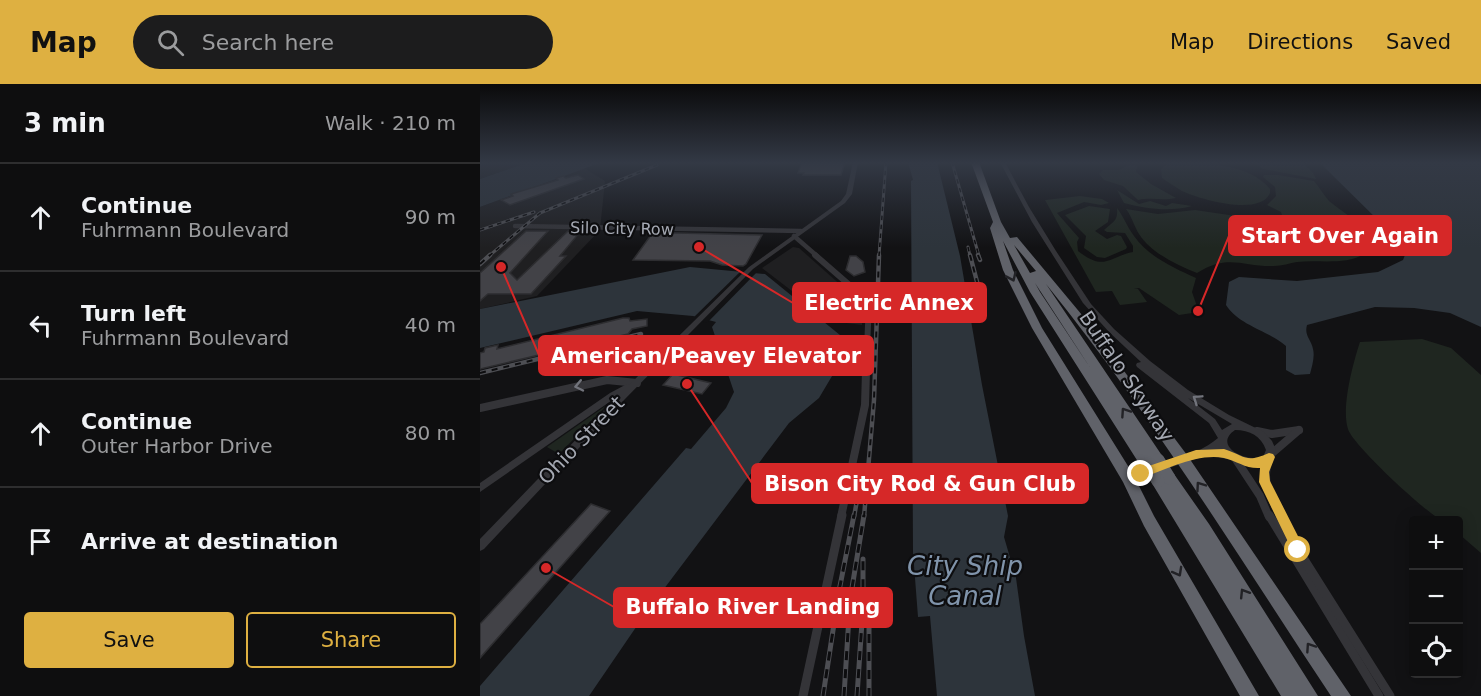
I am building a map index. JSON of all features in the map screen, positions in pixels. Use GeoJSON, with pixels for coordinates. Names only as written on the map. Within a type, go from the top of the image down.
{"type":"FeatureCollection","features":[{"type":"Feature","properties":{"kind":"highway","name":"Buffalo Skyway"},"geometry":{"type":"LineString","coordinates":[[990,193],[997,222],[1035,292],[1164,480],[1291,696]]}},
{"type":"Feature","properties":{"kind":"highway","name":"Buffalo Skyway"},"geometry":{"type":"LineString","coordinates":[[990,193],[1040,284],[1152,462]]}},
{"type":"Feature","properties":{"kind":"highway"},"geometry":{"type":"LineString","coordinates":[[997,222],[994,228],[1001,251],[1028,312],[1128,478],[1155,531],[1250,696]]}},
{"type":"Feature","properties":{"kind":"highway"},"geometry":{"type":"LineString","coordinates":[[1014,239],[1189,457],[1342,696]]}},
{"type":"Feature","properties":{"kind":"highway","name":"Buffalo Skyway"},"geometry":{"type":"LineString","coordinates":[[1164,480],[1204,529],[1309,696]]}},
{"type":"Feature","properties":{"kind":"street","name":"Ohio Street"},"geometry":{"type":"LineString","coordinates":[[480,546],[751,268],[843,202],[850,191]]}},
{"type":"Feature","properties":{"kind":"street"},"geometry":{"type":"LineString","coordinates":[[1013,191],[1096,317],[1124,351],[1212,421],[1222,438],[1223,446],[1260,496],[1274,527],[1379,696]]}},
{"type":"Feature","properties":{"kind":"street"},"geometry":{"type":"LineString","coordinates":[[1014,191],[1018,199]]}},
{"type":"Feature","properties":{"kind":"street","name":"Silo City Row"},"geometry":{"type":"LineString","coordinates":[[515,226],[798,233]]}},
{"type":"Feature","properties":{"kind":"street"},"geometry":{"type":"LineString","coordinates":[[798,233],[869,302],[865,405],[803,696]]}},
{"type":"Feature","properties":{"kind":"street"},"geometry":{"type":"LineString","coordinates":[[1096,317],[1150,366],[1213,409],[1266,439],[1270,447],[1270,456],[1264,472],[1270,496],[1298,550],[1390,696]]}},
{"type":"Feature","properties":{"kind":"street"},"geometry":{"type":"LineString","coordinates":[[480,408],[607,380],[637,383]]}},
{"type":"Feature","properties":{"kind":"street"},"geometry":{"type":"LineString","coordinates":[[480,488],[613,395],[637,383]]}},
{"type":"Feature","properties":{"kind":"street"},"geometry":{"type":"LineString","coordinates":[[480,412],[492,405]]}},
{"type":"Feature","properties":{"kind":"street"},"geometry":{"type":"LineString","coordinates":[[1128,478],[1213,447],[1225,432],[1233,427],[1249,428],[1272,434],[1299,430],[1264,462],[1255,464],[1218,453],[1189,457]]}},
{"type":"Feature","properties":{"kind":"shaded area"},"geometry":{"type":"Polygon","coordinates":[[[524,191],[604,191],[600,230],[537,296],[480,309],[480,207],[524,191]]]}},
{"type":"Feature","properties":{"kind":"shaded area"},"geometry":{"type":"Polygon","coordinates":[[[1117,191],[1139,204],[1150,201],[1166,206],[1172,203],[1192,206],[1167,209],[1124,203],[1117,191]]]}},
{"type":"Feature","properties":{"kind":"shaded area"},"geometry":{"type":"Polygon","coordinates":[[[1128,191],[1163,191],[1176,198],[1148,199],[1138,200],[1128,191]]]}},
{"type":"Feature","properties":{"kind":"shaded area"},"geometry":{"type":"Polygon","coordinates":[[[1182,191],[1270,191],[1270,193],[1264,200],[1242,205],[1202,198],[1182,191]]]}},
{"type":"Feature","properties":{"kind":"shaded area"},"geometry":{"type":"Polygon","coordinates":[[[1275,191],[1321,191],[1329,201],[1360,226],[1372,246],[1365,253],[1348,260],[1297,262],[1280,266],[1227,262],[1208,267],[1197,273],[1173,262],[1150,247],[1139,234],[1126,209],[1158,214],[1195,210],[1277,222],[1283,218],[1281,212],[1267,205],[1276,196],[1275,191]]]}},
{"type":"Feature","properties":{"kind":"shaded area"},"geometry":{"type":"Polygon","coordinates":[[[1080,196],[1102,199],[1109,203],[1101,205],[1084,202],[1057,213],[1079,238],[1078,251],[1094,261],[1101,262],[1133,252],[1133,246],[1125,233],[1104,230],[1116,218],[1117,208],[1132,233],[1147,250],[1162,261],[1196,278],[1192,292],[1199,312],[1179,315],[1139,288],[1134,289],[1138,289],[1147,302],[1120,305],[1112,291],[1096,292],[1045,200],[1080,196]]]}},
{"type":"Feature","properties":{"kind":"shaded area"},"geometry":{"type":"Polygon","coordinates":[[[1089,206],[1110,209],[1108,222],[1095,231],[1107,239],[1117,235],[1121,236],[1126,249],[1105,258],[1097,257],[1084,248],[1086,236],[1065,215],[1089,206]]]}},
{"type":"Feature","properties":{"kind":"shaded area"},"geometry":{"type":"Polygon","coordinates":[[[793,247],[799,248],[862,304],[862,325],[831,321],[762,268],[793,247]]]}},
{"type":"Feature","properties":{"kind":"shaded area"},"geometry":{"type":"Polygon","coordinates":[[[1422,339],[1451,348],[1481,375],[1481,553],[1463,537],[1463,516],[1436,516],[1419,504],[1352,437],[1346,420],[1347,398],[1360,342],[1422,339]]]}},
{"type":"Feature","properties":{"kind":"shaded area"},"geometry":{"type":"Polygon","coordinates":[[[607,405],[559,454],[547,447],[607,405]]]}},
{"type":"Feature","properties":{"kind":"water"},"geometry":{"type":"Polygon","coordinates":[[[480,191],[525,191],[480,207],[480,191]]]}},
{"type":"Feature","properties":{"kind":"water","name":"City Ship Canal"},"geometry":{"type":"Polygon","coordinates":[[[911,191],[944,191],[960,256],[1008,516],[1004,537],[1016,578],[1035,696],[937,696],[930,616],[918,617],[913,552],[911,191]]]}},
{"type":"Feature","properties":{"kind":"water"},"geometry":{"type":"Polygon","coordinates":[[[1348,191],[1481,191],[1481,327],[1450,313],[1414,308],[1375,307],[1307,325],[1307,335],[1314,352],[1310,374],[1295,375],[1286,370],[1286,346],[1246,323],[1226,305],[1229,282],[1239,277],[1297,281],[1378,272],[1403,260],[1405,255],[1383,225],[1348,191]]]}},
{"type":"Feature","properties":{"kind":"water"},"geometry":{"type":"Polygon","coordinates":[[[690,267],[765,274],[851,344],[819,398],[789,423],[645,614],[589,696],[480,696],[480,686],[686,448],[691,449],[726,408],[734,392],[712,327],[716,322],[693,316],[637,311],[480,348],[480,309],[690,267]]]}},
{"type":"Feature","properties":{"kind":"pier"},"geometry":{"type":"Polygon","coordinates":[[[743,269],[759,270],[707,323],[692,319],[743,269]]]}},
{"type":"Feature","properties":{"kind":"building"},"geometry":{"type":"Polygon","coordinates":[[[523,191],[551,191],[510,205],[501,200],[513,196],[511,194],[523,191]]]}},
{"type":"Feature","properties":{"kind":"building"},"geometry":{"type":"Polygon","coordinates":[[[526,231],[548,231],[510,273],[517,280],[568,231],[580,232],[560,256],[566,256],[531,294],[488,294],[480,301],[480,273],[526,231]]]}},
{"type":"Feature","properties":{"kind":"building"},"geometry":{"type":"Polygon","coordinates":[[[654,233],[762,235],[743,266],[722,265],[710,261],[633,260],[654,233]]]}},
{"type":"Feature","properties":{"kind":"building"},"geometry":{"type":"Polygon","coordinates":[[[850,256],[856,256],[863,262],[865,272],[854,276],[846,270],[850,256]]]}},
{"type":"Feature","properties":{"kind":"building"},"geometry":{"type":"Polygon","coordinates":[[[629,318],[630,321],[647,319],[647,326],[632,329],[628,334],[480,369],[480,353],[484,352],[485,348],[498,345],[497,349],[629,318]]]}},
{"type":"Feature","properties":{"kind":"building"},"geometry":{"type":"Polygon","coordinates":[[[673,374],[711,383],[702,394],[663,385],[673,374]]]}},
{"type":"Feature","properties":{"kind":"building"},"geometry":{"type":"Polygon","coordinates":[[[591,504],[610,511],[480,658],[480,624],[591,504]]]}},
{"type":"Feature","properties":{"kind":"railway"},"geometry":{"type":"LineString","coordinates":[[489,256],[540,213],[595,191]]}},
{"type":"Feature","properties":{"kind":"railway"},"geometry":{"type":"LineString","coordinates":[[879,256],[884,191]]}},
{"type":"Feature","properties":{"kind":"railway"},"geometry":{"type":"LineString","coordinates":[[960,191],[979,256]]}},
{"type":"Feature","properties":{"kind":"railway"},"geometry":{"type":"LineString","coordinates":[[480,230],[534,212]]}},
{"type":"Feature","properties":{"kind":"railway"},"geometry":{"type":"LineString","coordinates":[[968,247],[970,256]]}},
{"type":"Feature","properties":{"kind":"railway"},"geometry":{"type":"LineString","coordinates":[[480,264],[490,255]]}},
{"type":"Feature","properties":{"kind":"railway"},"geometry":{"type":"LineString","coordinates":[[864,517],[874,400],[879,255]]}},
{"type":"Feature","properties":{"kind":"railway"},"geometry":{"type":"LineString","coordinates":[[970,255],[981,297]]}},
{"type":"Feature","properties":{"kind":"railway"},"geometry":{"type":"LineString","coordinates":[[978,255],[980,260]]}},
{"type":"Feature","properties":{"kind":"railway"},"geometry":{"type":"LineString","coordinates":[[480,373],[641,334]]}},
{"type":"Feature","properties":{"kind":"railway"},"geometry":{"type":"LineString","coordinates":[[854,517],[859,489]]}},
{"type":"Feature","properties":{"kind":"railway"},"geometry":{"type":"LineString","coordinates":[[823,696],[839,591],[854,515]]}},
{"type":"Feature","properties":{"kind":"railway"},"geometry":{"type":"LineString","coordinates":[[844,696],[850,600],[864,515]]}},
{"type":"Feature","properties":{"kind":"railway"},"geometry":{"type":"LineString","coordinates":[[857,696],[863,607],[863,559]]}},
{"type":"Feature","properties":{"kind":"railway"},"geometry":{"type":"LineString","coordinates":[[869,616],[869,696]]}},
{"type":"Feature","properties":{"kind":"place","name":"Electric Annex"},"geometry":{"type":"Point","coordinates":[699,247]}},
{"type":"Feature","properties":{"kind":"place","name":"American/Peavey Elevator"},"geometry":{"type":"Point","coordinates":[501,267]}},
{"type":"Feature","properties":{"kind":"place","name":"Start Over Again"},"geometry":{"type":"Point","coordinates":[1198,311]}},
{"type":"Feature","properties":{"kind":"place","name":"Bison City Rod & Gun Club"},"geometry":{"type":"Point","coordinates":[687,384]}},
{"type":"Feature","properties":{"kind":"place","name":"Buffalo River Landing"},"geometry":{"type":"Point","coordinates":[546,568]}},
{"type":"Feature","properties":{"kind":"route"},"geometry":{"type":"LineString","coordinates":[[1141,474],[1196,455],[1210,453],[1224,453],[1250,464],[1260,464],[1269,457],[1264,472],[1264,482],[1298,550]]}}]}
